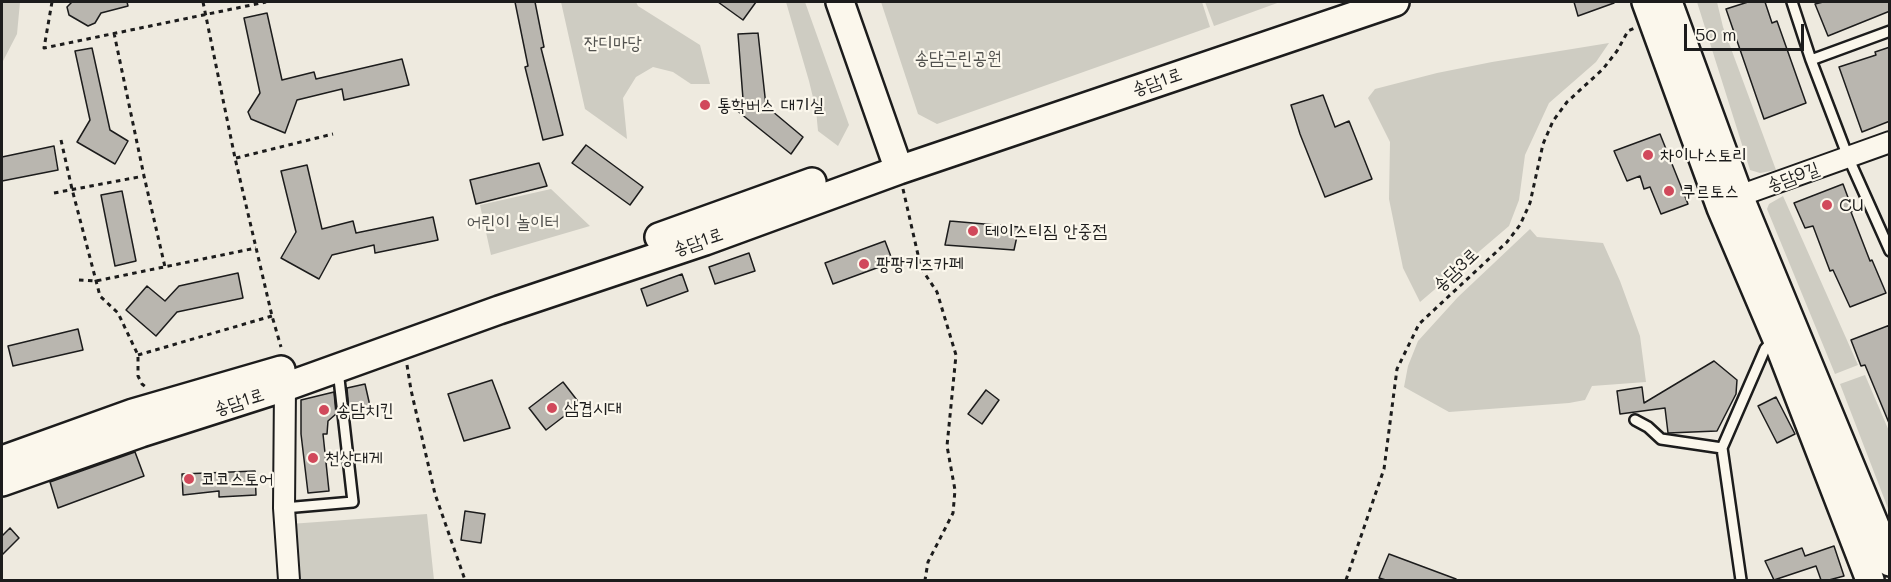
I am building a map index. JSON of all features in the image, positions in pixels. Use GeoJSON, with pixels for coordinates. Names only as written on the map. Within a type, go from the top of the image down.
{"type":"FeatureCollection","features":[{"type":"Feature","properties":{"kind":"main road"},"geometry":{"type":"LineString","coordinates":[[840,2],[906,159]]}},
{"type":"Feature","properties":{"kind":"main road"},"geometry":{"type":"LineString","coordinates":[[859,2],[906,159]]}},
{"type":"Feature","properties":{"kind":"main road","name":"송담1로"},"geometry":{"type":"LineString","coordinates":[[2,482],[285,387],[705,240],[906,159],[1338,2]]}},
{"type":"Feature","properties":{"kind":"main road","name":"송담1로"},"geometry":{"type":"LineString","coordinates":[[2,460],[133,413],[286,368],[461,309],[698,222],[906,159],[1395,2]]}},
{"type":"Feature","properties":{"kind":"main road"},"geometry":{"type":"LineString","coordinates":[[1656,8],[1738,196],[1870,580]]}},
{"type":"Feature","properties":{"kind":"main road"},"geometry":{"type":"LineString","coordinates":[[1656,8],[1721,208],[1785,333],[1890,562]]}},
{"type":"Feature","properties":{"kind":"street","name":"송담9길"},"geometry":{"type":"LineString","coordinates":[[1738,196],[1890,142]]}},
{"type":"Feature","properties":{"kind":"street"},"geometry":{"type":"LineString","coordinates":[[285,387],[284,508],[289,580]]}},
{"type":"Feature","properties":{"kind":"lane"},"geometry":{"type":"LineString","coordinates":[[1792,2],[1811,60],[1848,157],[1890,251]]}},
{"type":"Feature","properties":{"kind":"lane"},"geometry":{"type":"LineString","coordinates":[[1811,60],[1890,31]]}},
{"type":"Feature","properties":{"kind":"lane"},"geometry":{"type":"LineString","coordinates":[[1741,580],[1722,448],[1765,349],[1785,333]]}},
{"type":"Feature","properties":{"kind":"lane"},"geometry":{"type":"LineString","coordinates":[[284,508],[353,502],[338,368]]}},
{"type":"Feature","properties":{"kind":"lane"},"geometry":{"type":"LineString","coordinates":[[1635,420],[1648,427],[1661,439],[1722,448]]}},
{"type":"Feature","properties":{"kind":"path"},"geometry":{"type":"LineString","coordinates":[[52,2],[44,48],[267,2]]}},
{"type":"Feature","properties":{"kind":"path"},"geometry":{"type":"LineString","coordinates":[[203,2],[235,158],[281,347]]}},
{"type":"Feature","properties":{"kind":"path","name":"송담3로"},"geometry":{"type":"LineString","coordinates":[[1346,580],[1384,469],[1397,369],[1419,324],[1507,242],[1520,225],[1530,202],[1543,144],[1553,121],[1567,102],[1603,69],[1617,51],[1628,31],[1656,8]]}},
{"type":"Feature","properties":{"kind":"path"},"geometry":{"type":"LineString","coordinates":[[114,33],[165,267]]}},
{"type":"Feature","properties":{"kind":"path"},"geometry":{"type":"LineString","coordinates":[[235,158],[333,134]]}},
{"type":"Feature","properties":{"kind":"path"},"geometry":{"type":"LineString","coordinates":[[61,140],[100,296],[118,313],[138,356],[138,376],[142,384],[156,391]]}},
{"type":"Feature","properties":{"kind":"path"},"geometry":{"type":"LineString","coordinates":[[906,159],[921,268],[937,292],[956,355],[947,446],[955,490],[953,513],[928,562],[925,580]]}},
{"type":"Feature","properties":{"kind":"path"},"geometry":{"type":"LineString","coordinates":[[54,193],[144,176]]}},
{"type":"Feature","properties":{"kind":"path"},"geometry":{"type":"LineString","coordinates":[[79,280],[96,281],[256,248]]}},
{"type":"Feature","properties":{"kind":"path"},"geometry":{"type":"LineString","coordinates":[[138,356],[272,316]]}},
{"type":"Feature","properties":{"kind":"path"},"geometry":{"type":"LineString","coordinates":[[403,344],[435,494],[465,580]]}},
{"type":"Feature","properties":{"kind":"green space"},"geometry":{"type":"Polygon","coordinates":[[[2,2],[20,2],[17,34],[2,63],[2,2]]]}},
{"type":"Feature","properties":{"kind":"green space","name":"잔디마당"},"geometry":{"type":"Polygon","coordinates":[[[561,2],[636,2],[638,6],[700,45],[710,84],[691,84],[673,72],[653,67],[636,77],[623,98],[627,139],[585,109],[561,2]]]}},
{"type":"Feature","properties":{"kind":"green space"},"geometry":{"type":"Polygon","coordinates":[[[786,2],[805,2],[849,125],[838,146],[818,131],[809,81],[786,2]]]}},
{"type":"Feature","properties":{"kind":"green space","name":"송담근린공원"},"geometry":{"type":"Polygon","coordinates":[[[881,2],[1202,2],[1210,27],[937,124],[918,114],[881,2]]]}},
{"type":"Feature","properties":{"kind":"green space"},"geometry":{"type":"Polygon","coordinates":[[[1205,2],[1280,2],[1214,26],[1205,2]]]}},
{"type":"Feature","properties":{"kind":"green space"},"geometry":{"type":"Polygon","coordinates":[[[1697,2],[1717,2],[1723,27],[1776,170],[1760,173],[1750,170],[1697,2]]]}},
{"type":"Feature","properties":{"kind":"green space"},"geometry":{"type":"Polygon","coordinates":[[[1609,43],[1596,62],[1549,103],[1525,155],[1519,200],[1509,226],[1420,302],[1403,268],[1389,199],[1390,142],[1368,98],[1375,89],[1437,73],[1609,43]]]}},
{"type":"Feature","properties":{"kind":"green space","name":"어린이 놀이터"},"geometry":{"type":"Polygon","coordinates":[[[551,189],[590,226],[491,255],[480,205],[551,189]]]}},
{"type":"Feature","properties":{"kind":"green space"},"geometry":{"type":"Polygon","coordinates":[[[1783,196],[1858,365],[1835,374],[1767,209],[1769,204],[1783,196]]]}},
{"type":"Feature","properties":{"kind":"green space"},"geometry":{"type":"Polygon","coordinates":[[[1530,229],[1537,237],[1603,243],[1640,336],[1646,382],[1592,386],[1585,400],[1569,403],[1449,412],[1404,387],[1408,366],[1418,341],[1458,297],[1530,229]]]}},
{"type":"Feature","properties":{"kind":"green space"},"geometry":{"type":"Polygon","coordinates":[[[1865,375],[1889,431],[1889,511],[1840,384],[1865,375]]]}},
{"type":"Feature","properties":{"kind":"green space"},"geometry":{"type":"Polygon","coordinates":[[[427,514],[434,580],[294,580],[290,524],[427,514]]]}},
{"type":"Feature","properties":{"kind":"building"},"geometry":{"type":"Polygon","coordinates":[[[72,2],[127,2],[128,6],[101,13],[95,23],[88,26],[69,15],[67,7],[72,2]]]}},
{"type":"Feature","properties":{"kind":"building"},"geometry":{"type":"Polygon","coordinates":[[[515,2],[535,2],[544,47],[541,48],[563,135],[543,140],[525,67],[528,66],[515,2]]]}},
{"type":"Feature","properties":{"kind":"building"},"geometry":{"type":"Polygon","coordinates":[[[718,2],[756,2],[743,20],[718,2]]]}},
{"type":"Feature","properties":{"kind":"building"},"geometry":{"type":"Polygon","coordinates":[[[1574,2],[1613,2],[1614,3],[1578,16],[1574,2]]]}},
{"type":"Feature","properties":{"kind":"building"},"geometry":{"type":"Polygon","coordinates":[[[1748,2],[1765,2],[1772,23],[1777,21],[1806,103],[1764,119],[1726,9],[1748,2]]]}},
{"type":"Feature","properties":{"kind":"building"},"geometry":{"type":"Polygon","coordinates":[[[1890,2],[1890,11],[1828,36],[1815,4],[1890,2]]]}},
{"type":"Feature","properties":{"kind":"building"},"geometry":{"type":"Polygon","coordinates":[[[267,13],[282,80],[314,72],[316,79],[402,59],[409,85],[344,100],[342,89],[297,100],[285,133],[251,119],[248,112],[260,93],[244,18],[267,13]]]}},
{"type":"Feature","properties":{"kind":"building"},"geometry":{"type":"Polygon","coordinates":[[[758,33],[766,106],[803,137],[791,154],[735,109],[743,99],[738,34],[758,33]]]}},
{"type":"Feature","properties":{"kind":"building"},"geometry":{"type":"Polygon","coordinates":[[[1890,47],[1890,121],[1862,132],[1839,67],[1876,55],[1875,52],[1890,47]]]}},
{"type":"Feature","properties":{"kind":"building"},"geometry":{"type":"Polygon","coordinates":[[[92,48],[110,130],[128,141],[115,164],[77,142],[90,120],[75,51],[92,48]]]}},
{"type":"Feature","properties":{"kind":"building"},"geometry":{"type":"Polygon","coordinates":[[[1323,95],[1335,127],[1349,121],[1372,179],[1325,197],[1291,105],[1323,95]]]}},
{"type":"Feature","properties":{"kind":"building"},"geometry":{"type":"Polygon","coordinates":[[[1660,134],[1688,204],[1661,214],[1650,187],[1644,189],[1640,176],[1627,181],[1614,151],[1660,134]]]}},
{"type":"Feature","properties":{"kind":"building"},"geometry":{"type":"Polygon","coordinates":[[[586,145],[643,187],[630,205],[572,163],[586,145]]]}},
{"type":"Feature","properties":{"kind":"building"},"geometry":{"type":"Polygon","coordinates":[[[54,146],[58,170],[2,181],[2,157],[54,146]]]}},
{"type":"Feature","properties":{"kind":"building"},"geometry":{"type":"Polygon","coordinates":[[[539,163],[547,186],[476,204],[470,180],[539,163]]]}},
{"type":"Feature","properties":{"kind":"building"},"geometry":{"type":"Polygon","coordinates":[[[307,165],[322,229],[353,221],[356,233],[433,217],[438,240],[375,253],[374,245],[332,255],[319,279],[281,258],[296,232],[281,171],[307,165]]]}},
{"type":"Feature","properties":{"kind":"building"},"geometry":{"type":"Polygon","coordinates":[[[1843,184],[1870,261],[1872,260],[1886,293],[1850,307],[1833,270],[1830,271],[1813,226],[1805,228],[1794,203],[1843,184]]]}},
{"type":"Feature","properties":{"kind":"building"},"geometry":{"type":"Polygon","coordinates":[[[122,191],[136,261],[115,266],[101,195],[122,191]]]}},
{"type":"Feature","properties":{"kind":"building"},"geometry":{"type":"Polygon","coordinates":[[[950,221],[1019,227],[1014,250],[945,245],[950,221]]]}},
{"type":"Feature","properties":{"kind":"building"},"geometry":{"type":"Polygon","coordinates":[[[885,241],[893,262],[833,284],[825,263],[885,241]]]}},
{"type":"Feature","properties":{"kind":"building"},"geometry":{"type":"Polygon","coordinates":[[[749,253],[755,271],[715,284],[709,267],[749,253]]]}},
{"type":"Feature","properties":{"kind":"building"},"geometry":{"type":"Polygon","coordinates":[[[238,273],[243,298],[177,312],[156,336],[126,310],[147,286],[165,301],[179,286],[238,273]]]}},
{"type":"Feature","properties":{"kind":"building"},"geometry":{"type":"Polygon","coordinates":[[[682,274],[688,291],[647,306],[641,289],[682,274]]]}},
{"type":"Feature","properties":{"kind":"building"},"geometry":{"type":"Polygon","coordinates":[[[1890,325],[1889,423],[1865,365],[1861,366],[1851,340],[1890,325]]]}},
{"type":"Feature","properties":{"kind":"building"},"geometry":{"type":"Polygon","coordinates":[[[78,329],[83,350],[13,366],[8,346],[78,329]]]}},
{"type":"Feature","properties":{"kind":"building"},"geometry":{"type":"Polygon","coordinates":[[[1714,361],[1737,380],[1736,394],[1717,431],[1668,433],[1665,408],[1620,414],[1617,391],[1642,387],[1644,403],[1714,361]]]}},
{"type":"Feature","properties":{"kind":"building"},"geometry":{"type":"Polygon","coordinates":[[[492,380],[510,428],[464,441],[448,394],[492,380]]]}},
{"type":"Feature","properties":{"kind":"building"},"geometry":{"type":"Polygon","coordinates":[[[563,382],[580,404],[546,430],[529,408],[563,382]]]}},
{"type":"Feature","properties":{"kind":"building"},"geometry":{"type":"Polygon","coordinates":[[[365,384],[370,406],[349,411],[347,388],[365,384]]]}},
{"type":"Feature","properties":{"kind":"building"},"geometry":{"type":"Polygon","coordinates":[[[986,390],[999,400],[982,424],[968,414],[986,390]]]}},
{"type":"Feature","properties":{"kind":"building"},"geometry":{"type":"Polygon","coordinates":[[[334,392],[336,414],[328,421],[327,434],[323,434],[329,491],[308,493],[301,434],[301,400],[334,392]]]}},
{"type":"Feature","properties":{"kind":"building"},"geometry":{"type":"Polygon","coordinates":[[[1776,397],[1795,434],[1777,443],[1758,406],[1776,397]]]}},
{"type":"Feature","properties":{"kind":"building"},"geometry":{"type":"Polygon","coordinates":[[[135,452],[144,476],[58,508],[50,482],[135,452]]]}},
{"type":"Feature","properties":{"kind":"building"},"geometry":{"type":"Polygon","coordinates":[[[255,471],[256,495],[219,497],[219,491],[183,495],[182,474],[255,471]]]}},
{"type":"Feature","properties":{"kind":"building"},"geometry":{"type":"Polygon","coordinates":[[[465,511],[485,514],[481,543],[461,540],[465,511]]]}},
{"type":"Feature","properties":{"kind":"building"},"geometry":{"type":"Polygon","coordinates":[[[10,528],[19,538],[2,555],[2,536],[10,528]]]}},
{"type":"Feature","properties":{"kind":"building"},"geometry":{"type":"Polygon","coordinates":[[[1834,546],[1844,576],[1829,580],[1821,580],[1816,566],[1774,580],[1765,561],[1802,548],[1805,556],[1834,546]]]}},
{"type":"Feature","properties":{"kind":"building"},"geometry":{"type":"Polygon","coordinates":[[[1389,554],[1456,579],[1386,580],[1379,578],[1389,554]]]}},
{"type":"Feature","properties":{"kind":"place","name":"통학버스 대기실"},"geometry":{"type":"Point","coordinates":[705,105]}},
{"type":"Feature","properties":{"kind":"place","name":"차이나스토리"},"geometry":{"type":"Point","coordinates":[1648,155]}},
{"type":"Feature","properties":{"kind":"place","name":"쿠르토스"},"geometry":{"type":"Point","coordinates":[1669,191]}},
{"type":"Feature","properties":{"kind":"place","name":"CU"},"geometry":{"type":"Point","coordinates":[1827,205]}},
{"type":"Feature","properties":{"kind":"place","name":"테이스티짐 안중점"},"geometry":{"type":"Point","coordinates":[973,231]}},
{"type":"Feature","properties":{"kind":"place","name":"팡팡키즈카페"},"geometry":{"type":"Point","coordinates":[864,264]}},
{"type":"Feature","properties":{"kind":"place","name":"삼겹시대"},"geometry":{"type":"Point","coordinates":[552,408]}},
{"type":"Feature","properties":{"kind":"place","name":"송담치킨"},"geometry":{"type":"Point","coordinates":[324,410]}},
{"type":"Feature","properties":{"kind":"place","name":"천상대게"},"geometry":{"type":"Point","coordinates":[313,458]}},
{"type":"Feature","properties":{"kind":"place","name":"코코스토어"},"geometry":{"type":"Point","coordinates":[189,479]}}]}
